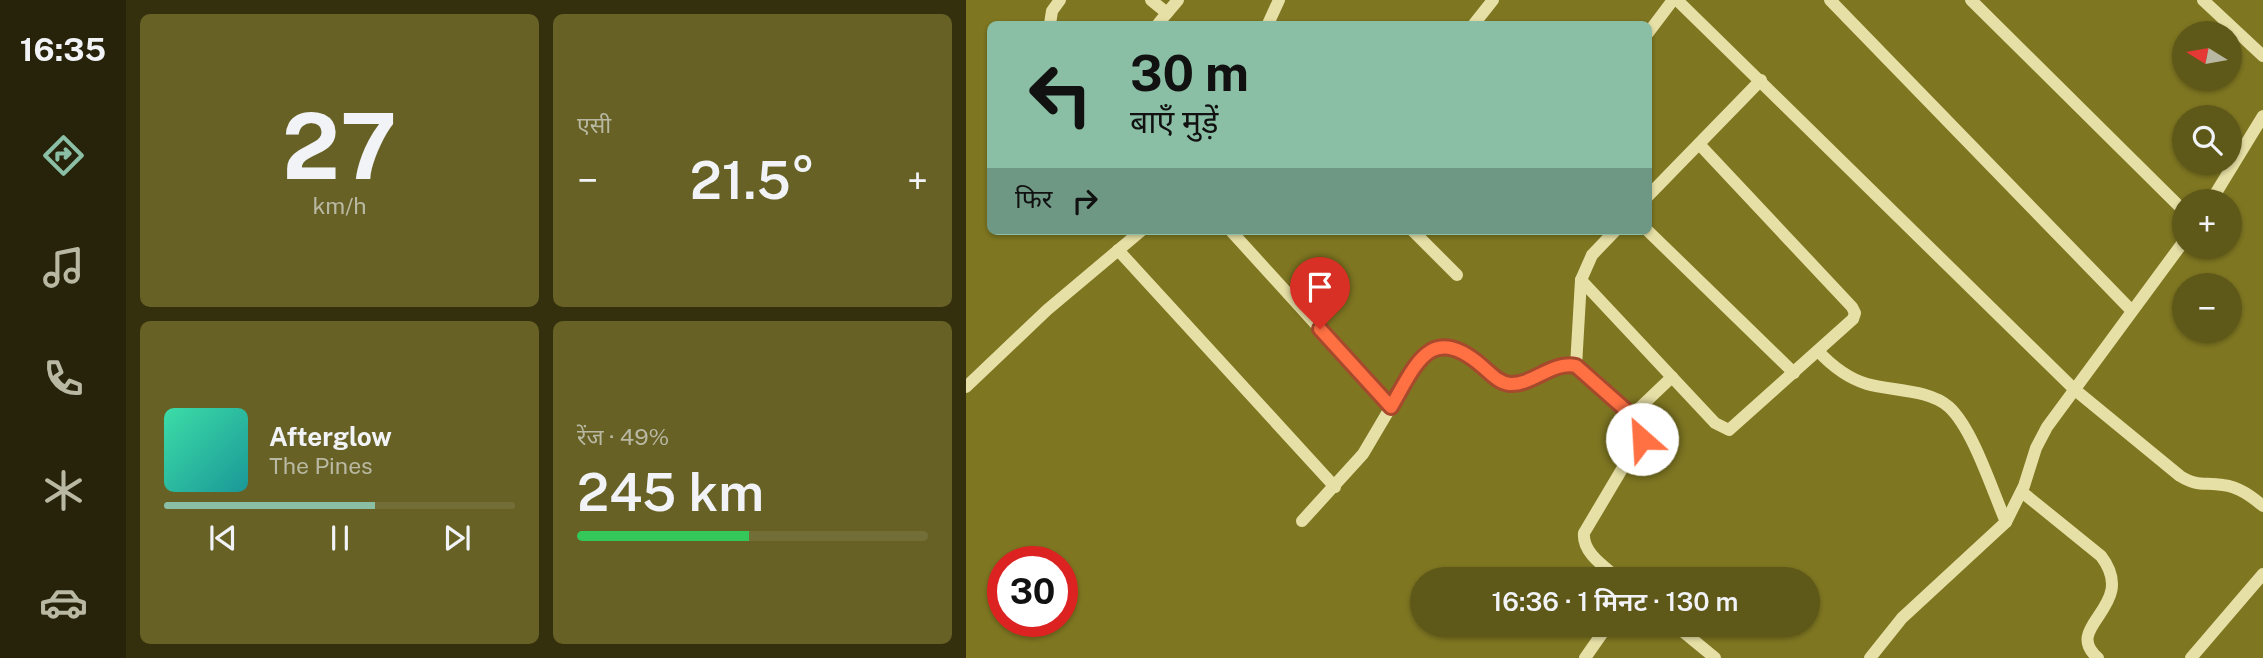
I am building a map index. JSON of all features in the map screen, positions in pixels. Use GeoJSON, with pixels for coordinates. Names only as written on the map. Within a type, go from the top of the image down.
{"type":"FeatureCollection","features":[{"type":"Feature","properties":{"kind":"street"},"geometry":{"type":"LineString","coordinates":[[1050,21],[1052,11],[1060,0]]}},
{"type":"Feature","properties":{"kind":"street"},"geometry":{"type":"LineString","coordinates":[[1151,0],[1167,13]]}},
{"type":"Feature","properties":{"kind":"street"},"geometry":{"type":"LineString","coordinates":[[1160,21],[1178,0]]}},
{"type":"Feature","properties":{"kind":"street"},"geometry":{"type":"LineString","coordinates":[[1269,21],[1279,0]]}},
{"type":"Feature","properties":{"kind":"street"},"geometry":{"type":"LineString","coordinates":[[1476,21],[1493,0]]}},
{"type":"Feature","properties":{"kind":"street"},"geometry":{"type":"LineString","coordinates":[[1652,28],[1675,0],[1761,80],[2074,389],[2180,476],[2193,484],[2221,484],[2239,488],[2263,506]]}},
{"type":"Feature","properties":{"kind":"street"},"geometry":{"type":"LineString","coordinates":[[1830,0],[2131,310]]}},
{"type":"Feature","properties":{"kind":"street"},"geometry":{"type":"LineString","coordinates":[[1971,0],[2172,199]]}},
{"type":"Feature","properties":{"kind":"street"},"geometry":{"type":"LineString","coordinates":[[2203,0],[2263,56]]}},
{"type":"Feature","properties":{"kind":"street"},"geometry":{"type":"LineString","coordinates":[[1652,192],[1761,80]]}},
{"type":"Feature","properties":{"kind":"street"},"geometry":{"type":"LineString","coordinates":[[2218,189],[2263,116]]}},
{"type":"Feature","properties":{"kind":"street"},"geometry":{"type":"LineString","coordinates":[[1581,280],[1715,423],[1729,430],[1853,319],[1855,313],[1852,307],[1699,144]]}},
{"type":"Feature","properties":{"kind":"street"},"geometry":{"type":"LineString","coordinates":[[966,387],[1047,310],[1136,235]]}},
{"type":"Feature","properties":{"kind":"street"},"geometry":{"type":"LineString","coordinates":[[1235,235],[1391,407]]}},
{"type":"Feature","properties":{"kind":"street"},"geometry":{"type":"LineString","coordinates":[[1417,235],[1457,275]]}},
{"type":"Feature","properties":{"kind":"street"},"geometry":{"type":"LineString","coordinates":[[1576,366],[1581,280],[1592,255],[1611,235]]}},
{"type":"Feature","properties":{"kind":"street"},"geometry":{"type":"LineString","coordinates":[[1652,235],[1794,373]]}},
{"type":"Feature","properties":{"kind":"street"},"geometry":{"type":"LineString","coordinates":[[1118,250],[1335,487]]}},
{"type":"Feature","properties":{"kind":"street"},"geometry":{"type":"LineString","coordinates":[[1870,658],[1902,618],[2006,522],[2022,492],[2036,448],[2074,389],[2172,257]]}},
{"type":"Feature","properties":{"kind":"street"},"geometry":{"type":"LineString","coordinates":[[1303,521],[1363,454],[1415,366],[1426,353],[1440,347],[1454,346],[1467,352],[1499,380],[1508,384],[1519,383],[1567,364],[1576,366],[1641,425],[1644,432],[1642,439],[1584,533],[1583,542],[1607,567]]}},
{"type":"Feature","properties":{"kind":"street"},"geometry":{"type":"LineString","coordinates":[[1818,351],[1842,373],[1865,383],[1940,400],[1950,408],[1975,450],[2006,522]]}},
{"type":"Feature","properties":{"kind":"street"},"geometry":{"type":"LineString","coordinates":[[1632,415],[1672,377]]}},
{"type":"Feature","properties":{"kind":"street"},"geometry":{"type":"LineString","coordinates":[[2022,492],[2101,556],[2110,569],[2113,593],[2087,634],[2087,646],[2098,658]]}},
{"type":"Feature","properties":{"kind":"street"},"geometry":{"type":"LineString","coordinates":[[2191,658],[2263,574]]}},
{"type":"Feature","properties":{"kind":"street"},"geometry":{"type":"LineString","coordinates":[[1585,658],[1600,637]]}},
{"type":"Feature","properties":{"kind":"street"},"geometry":{"type":"LineString","coordinates":[[1690,637],[1715,658]]}},
{"type":"Feature","properties":{"kind":"route"},"geometry":{"type":"LineString","coordinates":[[1320,329],[1391,407],[1415,366],[1426,353],[1440,347],[1454,346],[1467,352],[1499,380],[1508,384],[1519,383],[1567,364],[1576,366],[1636,419],[1644,432],[1642,439]]}}]}
